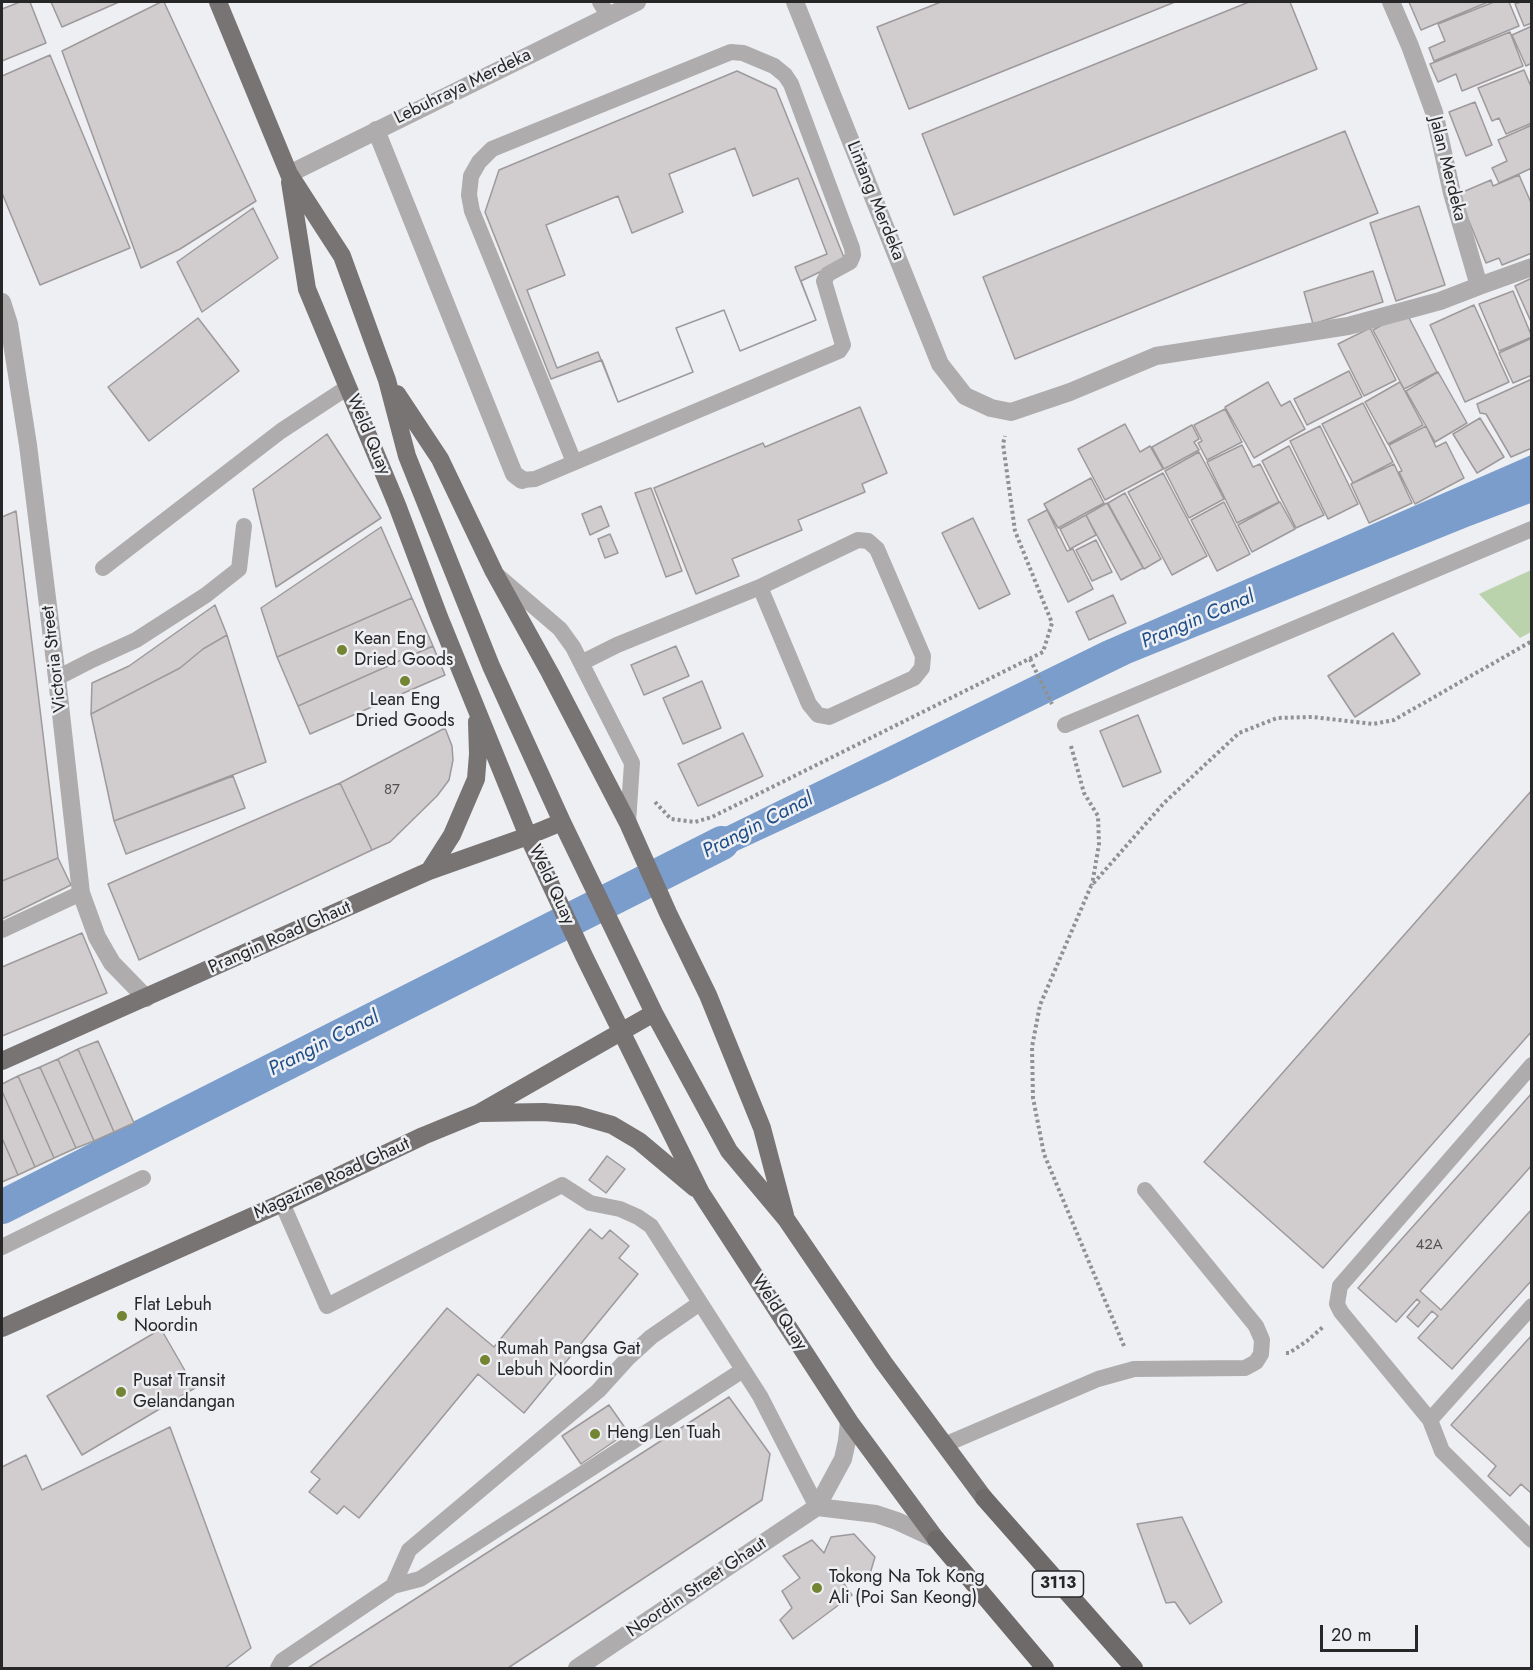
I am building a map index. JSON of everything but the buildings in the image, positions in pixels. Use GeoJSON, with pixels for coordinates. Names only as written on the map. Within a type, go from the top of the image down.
{"type":"FeatureCollection","features":[{"type":"Feature","properties":{"kind":"highway","name":"3113"},"geometry":{"type":"LineString","coordinates":[[984,1498],[1134,1668]]}},
{"type":"Feature","properties":{"kind":"highway"},"geometry":{"type":"LineString","coordinates":[[936,1539],[1045,1668]]}},
{"type":"Feature","properties":{"kind":"main road","name":"Weld Quay"},"geometry":{"type":"LineString","coordinates":[[218,2],[289,174],[342,256],[387,380],[412,467],[491,666],[562,822],[654,1013],[729,1151],[786,1219],[884,1363],[984,1498]]}},
{"type":"Feature","properties":{"kind":"main road","name":"Weld Quay"},"geometry":{"type":"LineString","coordinates":[[289,174],[307,289],[397,505],[439,617],[547,880],[620,1032],[701,1192],[849,1420],[936,1539]]}},
{"type":"Feature","properties":{"kind":"main road","name":"Weld Quay"},"geometry":{"type":"LineString","coordinates":[[387,380],[440,459],[494,572],[550,673],[629,827],[708,995],[762,1128],[786,1219]]}},
{"type":"Feature","properties":{"kind":"main road"},"geometry":{"type":"LineString","coordinates":[[429,870],[452,835],[476,779],[477,708]]}},
{"type":"Feature","properties":{"kind":"main road","name":"Prangin Road Ghaut"},"geometry":{"type":"LineString","coordinates":[[2,1061],[429,870],[562,822]]}},
{"type":"Feature","properties":{"kind":"main road","name":"Magazine Road Ghaut"},"geometry":{"type":"LineString","coordinates":[[2,1328],[282,1203],[423,1136],[479,1113],[654,1013]]}},
{"type":"Feature","properties":{"kind":"main road"},"geometry":{"type":"LineString","coordinates":[[479,1113],[544,1112],[577,1115],[612,1125],[639,1141],[701,1192]]}},
{"type":"Feature","properties":{"kind":"street","name":"Lebuhraya Merdeka"},"geometry":{"type":"LineString","coordinates":[[289,174],[604,8],[637,2]]}},
{"type":"Feature","properties":{"kind":"street","name":"Lintang Merdeka"},"geometry":{"type":"LineString","coordinates":[[795,2],[940,364],[965,396],[992,408],[1011,412],[1070,392],[1156,356],[1348,326],[1440,301],[1479,286]]}},
{"type":"Feature","properties":{"kind":"street","name":"Jalan Merdeka"},"geometry":{"type":"LineString","coordinates":[[1391,2],[1434,112],[1452,193],[1479,286]]}},
{"type":"Feature","properties":{"kind":"street"},"geometry":{"type":"LineString","coordinates":[[376,130],[514,474],[522,480]]}},
{"type":"Feature","properties":{"kind":"street"},"geometry":{"type":"LineString","coordinates":[[1479,286],[1532,267]]}},
{"type":"Feature","properties":{"kind":"street","name":"Victoria Street"},"geometry":{"type":"LineString","coordinates":[[2,302],[9,324],[28,445],[81,893],[97,937],[112,963],[146,998]]}},
{"type":"Feature","properties":{"kind":"street","name":"Noordin Street Ghaut"},"geometry":{"type":"LineString","coordinates":[[577,1668],[817,1507],[843,1459],[848,1441],[849,1420]]}},
{"type":"Feature","properties":{"kind":"street"},"geometry":{"type":"LineString","coordinates":[[817,1507],[876,1514],[936,1539]]}},
{"type":"Feature","properties":{"kind":"lane"},"geometry":{"type":"LineString","coordinates":[[522,480],[535,479],[839,351],[843,345],[824,281],[828,274],[850,262],[853,255],[852,248],[791,84],[785,75],[774,66],[743,53],[731,52],[492,149],[479,162],[471,176],[469,195],[472,212],[574,462]]}},
{"type":"Feature","properties":{"kind":"lane"},"geometry":{"type":"LineString","coordinates":[[103,568],[281,431],[348,387]]}},
{"type":"Feature","properties":{"kind":"lane"},"geometry":{"type":"LineString","coordinates":[[57,678],[136,640],[206,595],[239,570],[244,526]]}},
{"type":"Feature","properties":{"kind":"lane"},"geometry":{"type":"LineString","coordinates":[[1065,725],[1532,529]]}},
{"type":"Feature","properties":{"kind":"lane"},"geometry":{"type":"LineString","coordinates":[[581,663],[617,645],[760,587],[858,540],[868,541],[877,549],[923,656],[922,668],[914,678],[829,717],[818,715],[809,704],[760,587]]}},
{"type":"Feature","properties":{"kind":"lane"},"geometry":{"type":"LineString","coordinates":[[494,572],[560,629],[581,663],[632,763],[629,827]]}},
{"type":"Feature","properties":{"kind":"lane"},"geometry":{"type":"LineString","coordinates":[[2,930],[81,893]]}},
{"type":"Feature","properties":{"kind":"lane"},"geometry":{"type":"LineString","coordinates":[[1532,1065],[1340,1286],[1336,1304],[1430,1420],[1442,1450],[1532,1540]]}},
{"type":"Feature","properties":{"kind":"lane"},"geometry":{"type":"LineString","coordinates":[[2,1247],[143,1178]]}},
{"type":"Feature","properties":{"kind":"lane"},"geometry":{"type":"LineString","coordinates":[[282,1203],[327,1306],[562,1185],[590,1203],[620,1209],[639,1217],[651,1226],[760,1396],[817,1507]]}},
{"type":"Feature","properties":{"kind":"lane"},"geometry":{"type":"LineString","coordinates":[[944,1445],[1098,1379],[1134,1369],[1245,1368],[1256,1362],[1261,1354],[1262,1340],[1256,1326],[1145,1190]]}},
{"type":"Feature","properties":{"kind":"lane"},"geometry":{"type":"LineString","coordinates":[[393,1586],[409,1550],[598,1391],[651,1337],[700,1303]]}},
{"type":"Feature","properties":{"kind":"lane"},"geometry":{"type":"LineString","coordinates":[[1430,1420],[1532,1306]]}},
{"type":"Feature","properties":{"kind":"lane"},"geometry":{"type":"LineString","coordinates":[[278,1668],[282,1661],[393,1586],[420,1579],[743,1370]]}},
{"type":"Feature","properties":{"kind":"path"},"geometry":{"type":"LineString","coordinates":[[1091,886],[1164,803],[1239,733],[1276,718],[1313,717],[1373,724],[1394,720],[1532,641]]}},
{"type":"Feature","properties":{"kind":"path"},"geometry":{"type":"LineString","coordinates":[[1030,658],[1065,725],[1084,793],[1098,816],[1099,844],[1091,886],[1040,1005],[1032,1047],[1033,1098],[1044,1154],[1134,1369]]}},
{"type":"Feature","properties":{"kind":"path"},"geometry":{"type":"LineString","coordinates":[[1261,1354],[1289,1353],[1341,1312]]}},
{"type":"Feature","properties":{"kind":"green space"},"geometry":{"type":"Polygon","coordinates":[[[1531,570],[1531,632],[1520,638],[1479,594],[1531,570]]]}},
{"type":"Feature","properties":{"kind":"water"},"geometry":{"type":"Polygon","coordinates":[[[1531,455],[1531,503],[1131,663],[888,781],[685,875],[674,852],[1102,642],[1531,455]]]}},
{"type":"Feature","properties":{"kind":"waterway","name":"Prangin Canal"},"geometry":{"type":"LineString","coordinates":[[2,1207],[722,843]]}},
{"type":"Feature","properties":{"kind":"place","name":"Kean Eng Dried Goods"},"geometry":{"type":"Point","coordinates":[342,650]}},
{"type":"Feature","properties":{"kind":"place","name":"Lean Eng Dried Goods"},"geometry":{"type":"Point","coordinates":[405,681]}},
{"type":"Feature","properties":{"kind":"place","name":"Flat Lebuh Noordin"},"geometry":{"type":"Point","coordinates":[122,1316]}},
{"type":"Feature","properties":{"kind":"place","name":"Rumah Pangsa Gat Lebuh Noordin"},"geometry":{"type":"Point","coordinates":[485,1360]}},
{"type":"Feature","properties":{"kind":"place","name":"Pusat Transit Gelandangan"},"geometry":{"type":"Point","coordinates":[121,1392]}},
{"type":"Feature","properties":{"kind":"place","name":"Heng Len Tuah"},"geometry":{"type":"Point","coordinates":[595,1434]}},
{"type":"Feature","properties":{"kind":"place","name":"Tokong Na Tok Kong Ali (Poi San Keong)"},"geometry":{"type":"Point","coordinates":[817,1588]}}]}
